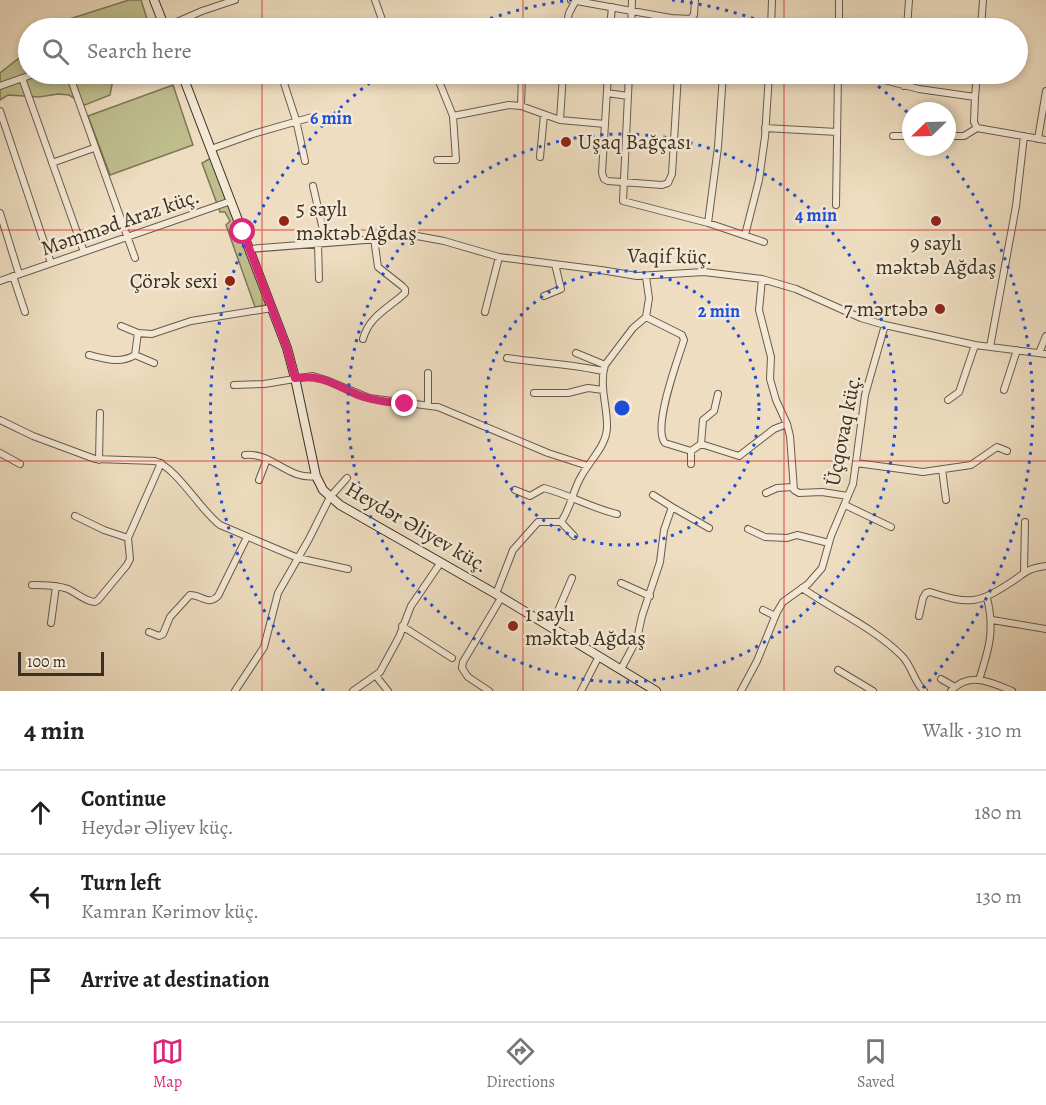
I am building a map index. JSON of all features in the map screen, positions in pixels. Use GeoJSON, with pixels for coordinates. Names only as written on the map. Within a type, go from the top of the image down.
{"type":"FeatureCollection","features":[{"type":"Feature","properties":{"kind":"main road"},"geometry":{"type":"LineString","coordinates":[[154,0],[160,18]]}},
{"type":"Feature","properties":{"kind":"main road","name":"Heydər Əliyev küç."},"geometry":{"type":"LineString","coordinates":[[186,84],[272,308],[295,378],[316,476],[323,490],[340,505],[499,596],[656,691]]}},
{"type":"Feature","properties":{"kind":"street"},"geometry":{"type":"LineString","coordinates":[[186,18],[235,0]]}},
{"type":"Feature","properties":{"kind":"street"},"geometry":{"type":"LineString","coordinates":[[375,0],[381,18]]}},
{"type":"Feature","properties":{"kind":"street"},"geometry":{"type":"LineString","coordinates":[[632,18],[633,0]]}},
{"type":"Feature","properties":{"kind":"street"},"geometry":{"type":"LineString","coordinates":[[691,18],[694,15],[695,0]]}},
{"type":"Feature","properties":{"kind":"street"},"geometry":{"type":"LineString","coordinates":[[771,18],[772,0]]}},
{"type":"Feature","properties":{"kind":"street"},"geometry":{"type":"LineString","coordinates":[[839,0],[839,18]]}},
{"type":"Feature","properties":{"kind":"street"},"geometry":{"type":"LineString","coordinates":[[908,18],[909,0]]}},
{"type":"Feature","properties":{"kind":"street"},"geometry":{"type":"LineString","coordinates":[[982,18],[983,0]]}},
{"type":"Feature","properties":{"kind":"street"},"geometry":{"type":"LineString","coordinates":[[569,18],[573,1],[671,18]]}},
{"type":"Feature","properties":{"kind":"street"},"geometry":{"type":"LineString","coordinates":[[611,18],[612,7]]}},
{"type":"Feature","properties":{"kind":"street"},"geometry":{"type":"LineString","coordinates":[[0,86],[18,79]]}},
{"type":"Feature","properties":{"kind":"street"},"geometry":{"type":"LineString","coordinates":[[24,84],[84,252]]}},
{"type":"Feature","properties":{"kind":"street"},"geometry":{"type":"LineString","coordinates":[[72,84],[135,258]]}},
{"type":"Feature","properties":{"kind":"street"},"geometry":{"type":"LineString","coordinates":[[283,84],[296,120],[305,161]]}},
{"type":"Feature","properties":{"kind":"street"},"geometry":{"type":"LineString","coordinates":[[437,160],[456,160],[453,116],[440,84]]}},
{"type":"Feature","properties":{"kind":"street"},"geometry":{"type":"LineString","coordinates":[[521,106],[522,84]]}},
{"type":"Feature","properties":{"kind":"street"},"geometry":{"type":"LineString","coordinates":[[560,120],[562,84]]}},
{"type":"Feature","properties":{"kind":"street"},"geometry":{"type":"LineString","coordinates":[[607,84],[602,173],[604,179],[624,183],[662,185],[668,183],[672,174],[677,84]]}},
{"type":"Feature","properties":{"kind":"street"},"geometry":{"type":"LineString","coordinates":[[629,84],[623,201],[708,223],[764,242]]}},
{"type":"Feature","properties":{"kind":"street"},"geometry":{"type":"LineString","coordinates":[[708,223],[718,147],[722,84]]}},
{"type":"Feature","properties":{"kind":"street"},"geometry":{"type":"LineString","coordinates":[[746,235],[759,180],[768,84]]}},
{"type":"Feature","properties":{"kind":"street"},"geometry":{"type":"LineString","coordinates":[[836,205],[838,84]]}},
{"type":"Feature","properties":{"kind":"street"},"geometry":{"type":"LineString","coordinates":[[897,84],[975,97]]}},
{"type":"Feature","properties":{"kind":"street"},"geometry":{"type":"LineString","coordinates":[[976,84],[974,122],[977,128]]}},
{"type":"Feature","properties":{"kind":"street"},"geometry":{"type":"LineString","coordinates":[[1038,139],[1046,91]]}},
{"type":"Feature","properties":{"kind":"street"},"geometry":{"type":"LineString","coordinates":[[607,93],[628,96]]}},
{"type":"Feature","properties":{"kind":"street"},"geometry":{"type":"LineString","coordinates":[[453,116],[495,107],[521,106],[560,120],[605,124]]}},
{"type":"Feature","properties":{"kind":"street"},"geometry":{"type":"LineString","coordinates":[[0,111],[51,263]]}},
{"type":"Feature","properties":{"kind":"street"},"geometry":{"type":"LineString","coordinates":[[540,157],[544,115]]}},
{"type":"Feature","properties":{"kind":"street"},"geometry":{"type":"LineString","coordinates":[[211,149],[296,120],[312,117]]}},
{"type":"Feature","properties":{"kind":"street"},"geometry":{"type":"LineString","coordinates":[[765,128],[837,132]]}},
{"type":"Feature","properties":{"kind":"street"},"geometry":{"type":"LineString","coordinates":[[956,136],[964,136],[977,128],[1046,140]]}},
{"type":"Feature","properties":{"kind":"street"},"geometry":{"type":"LineString","coordinates":[[893,135],[902,136]]}},
{"type":"Feature","properties":{"kind":"street"},"geometry":{"type":"LineString","coordinates":[[990,346],[1016,206],[1024,136]]}},
{"type":"Feature","properties":{"kind":"street"},"geometry":{"type":"LineString","coordinates":[[52,163],[94,148]]}},
{"type":"Feature","properties":{"kind":"street"},"geometry":{"type":"LineString","coordinates":[[313,186],[326,243]]}},
{"type":"Feature","properties":{"kind":"street","name":"Məmməd Araz küç."},"geometry":{"type":"LineString","coordinates":[[0,281],[231,201]]}},
{"type":"Feature","properties":{"kind":"street","name":"Məmməd Araz küç."},"geometry":{"type":"LineString","coordinates":[[0,213],[16,275]]}},
{"type":"Feature","properties":{"kind":"street","name":"Vaqif küç."},"geometry":{"type":"LineString","coordinates":[[249,249],[408,236],[434,238],[499,257],[646,277],[704,272],[762,279],[796,289],[861,318],[885,325],[975,345],[1043,354]]}},
{"type":"Feature","properties":{"kind":"street"},"geometry":{"type":"LineString","coordinates":[[363,339],[365,330],[377,315],[405,293],[402,286],[378,267],[374,238]]}},
{"type":"Feature","properties":{"kind":"street"},"geometry":{"type":"LineString","coordinates":[[318,244],[319,279]]}},
{"type":"Feature","properties":{"kind":"street"},"geometry":{"type":"LineString","coordinates":[[485,312],[499,257]]}},
{"type":"Feature","properties":{"kind":"street"},"geometry":{"type":"LineString","coordinates":[[544,296],[558,291],[561,287],[555,272],[555,264]]}},
{"type":"Feature","properties":{"kind":"street"},"geometry":{"type":"LineString","coordinates":[[16,275],[25,312]]}},
{"type":"Feature","properties":{"kind":"street"},"geometry":{"type":"LineString","coordinates":[[561,522],[607,432],[603,390],[604,368],[633,327],[646,317],[649,298],[646,277]]}},
{"type":"Feature","properties":{"kind":"street"},"geometry":{"type":"LineString","coordinates":[[762,279],[759,309],[771,357],[770,379],[790,436],[793,487],[799,493],[822,492],[848,496]]}},
{"type":"Feature","properties":{"kind":"street"},"geometry":{"type":"LineString","coordinates":[[121,326],[138,333],[152,334],[191,321],[272,308]]}},
{"type":"Feature","properties":{"kind":"street"},"geometry":{"type":"LineString","coordinates":[[646,317],[684,337],[666,399],[661,436],[665,443],[692,451]]}},
{"type":"Feature","properties":{"kind":"street","name":"Üçqovaq küç."},"geometry":{"type":"LineString","coordinates":[[741,691],[783,602],[819,573],[848,496],[856,463],[865,395],[885,325]]}},
{"type":"Feature","properties":{"kind":"street"},"geometry":{"type":"LineString","coordinates":[[135,355],[138,333]]}},
{"type":"Feature","properties":{"kind":"street"},"geometry":{"type":"LineString","coordinates":[[1043,354],[1046,336]]}},
{"type":"Feature","properties":{"kind":"street"},"geometry":{"type":"LineString","coordinates":[[948,400],[959,392],[975,345]]}},
{"type":"Feature","properties":{"kind":"street"},"geometry":{"type":"LineString","coordinates":[[1004,390],[1017,350]]}},
{"type":"Feature","properties":{"kind":"street"},"geometry":{"type":"LineString","coordinates":[[576,353],[604,368]]}},
{"type":"Feature","properties":{"kind":"street"},"geometry":{"type":"LineString","coordinates":[[89,355],[116,361],[135,355],[154,363]]}},
{"type":"Feature","properties":{"kind":"street"},"geometry":{"type":"LineString","coordinates":[[507,358],[549,365],[604,368]]}},
{"type":"Feature","properties":{"kind":"street"},"geometry":{"type":"LineString","coordinates":[[428,373],[428,405]]}},
{"type":"Feature","properties":{"kind":"street"},"geometry":{"type":"LineString","coordinates":[[234,385],[264,384],[313,376],[342,386],[358,395],[386,402],[438,407],[548,453],[588,466]]}},
{"type":"Feature","properties":{"kind":"street"},"geometry":{"type":"LineString","coordinates":[[534,393],[568,393],[588,388],[603,390]]}},
{"type":"Feature","properties":{"kind":"street"},"geometry":{"type":"LineString","coordinates":[[691,464],[692,451],[701,444],[704,420],[714,411],[718,394]]}},
{"type":"Feature","properties":{"kind":"street"},"geometry":{"type":"LineString","coordinates":[[99,460],[100,413]]}},
{"type":"Feature","properties":{"kind":"street"},"geometry":{"type":"LineString","coordinates":[[0,420],[74,453],[99,460],[161,463],[220,525],[298,558],[348,569]]}},
{"type":"Feature","properties":{"kind":"street"},"geometry":{"type":"LineString","coordinates":[[701,444],[739,456],[774,429],[787,423]]}},
{"type":"Feature","properties":{"kind":"street"},"geometry":{"type":"LineString","coordinates":[[856,463],[909,471],[942,469],[971,465],[997,447],[1007,451]]}},
{"type":"Feature","properties":{"kind":"street"},"geometry":{"type":"LineString","coordinates":[[0,453],[20,464]]}},
{"type":"Feature","properties":{"kind":"street"},"geometry":{"type":"LineString","coordinates":[[245,455],[254,454],[267,459],[297,475],[316,476]]}},
{"type":"Feature","properties":{"kind":"street"},"geometry":{"type":"LineString","coordinates":[[259,480],[267,459]]}},
{"type":"Feature","properties":{"kind":"street"},"geometry":{"type":"LineString","coordinates":[[32,585],[69,589],[94,602],[130,559],[128,538],[161,463]]}},
{"type":"Feature","properties":{"kind":"street"},"geometry":{"type":"LineString","coordinates":[[942,469],[946,500]]}},
{"type":"Feature","properties":{"kind":"street"},"geometry":{"type":"LineString","coordinates":[[235,691],[261,655],[278,594],[330,497],[347,478]]}},
{"type":"Feature","properties":{"kind":"street"},"geometry":{"type":"LineString","coordinates":[[766,493],[777,488],[793,487]]}},
{"type":"Feature","properties":{"kind":"street"},"geometry":{"type":"LineString","coordinates":[[515,490],[530,496],[544,488],[573,496],[601,510],[617,514]]}},
{"type":"Feature","properties":{"kind":"street"},"geometry":{"type":"LineString","coordinates":[[652,495],[709,528]]}},
{"type":"Feature","properties":{"kind":"street"},"geometry":{"type":"LineString","coordinates":[[844,505],[891,527]]}},
{"type":"Feature","properties":{"kind":"street"},"geometry":{"type":"LineString","coordinates":[[621,669],[637,639],[660,562],[664,530],[672,507]]}},
{"type":"Feature","properties":{"kind":"street"},"geometry":{"type":"LineString","coordinates":[[75,516],[104,530],[128,538]]}},
{"type":"Feature","properties":{"kind":"street"},"geometry":{"type":"LineString","coordinates":[[489,691],[468,677],[462,668],[463,662],[499,596],[517,544],[538,522],[561,522],[574,536]]}},
{"type":"Feature","properties":{"kind":"street"},"geometry":{"type":"LineString","coordinates":[[1024,572],[1025,522]]}},
{"type":"Feature","properties":{"kind":"street"},"geometry":{"type":"LineString","coordinates":[[748,528],[765,537],[787,538],[797,535],[829,543]]}},
{"type":"Feature","properties":{"kind":"street"},"geometry":{"type":"LineString","coordinates":[[149,632],[159,636],[162,634],[170,617],[190,595],[196,595],[209,601],[214,600],[247,537]]}},
{"type":"Feature","properties":{"kind":"street"},"geometry":{"type":"LineString","coordinates":[[353,691],[376,676],[394,646],[411,606],[441,562]]}},
{"type":"Feature","properties":{"kind":"street"},"geometry":{"type":"LineString","coordinates":[[919,616],[923,598],[930,592],[963,602],[987,598],[1024,572],[1046,566]]}},
{"type":"Feature","properties":{"kind":"street"},"geometry":{"type":"LineString","coordinates":[[551,627],[572,578]]}},
{"type":"Feature","properties":{"kind":"street"},"geometry":{"type":"LineString","coordinates":[[621,583],[650,596]]}},
{"type":"Feature","properties":{"kind":"street"},"geometry":{"type":"LineString","coordinates":[[51,623],[56,586]]}},
{"type":"Feature","properties":{"kind":"street"},"geometry":{"type":"LineString","coordinates":[[802,588],[870,630],[903,657],[924,691]]}},
{"type":"Feature","properties":{"kind":"street"},"geometry":{"type":"LineString","coordinates":[[979,680],[988,651],[992,620],[987,598]]}},
{"type":"Feature","properties":{"kind":"street"},"geometry":{"type":"LineString","coordinates":[[763,610],[775,616]]}},
{"type":"Feature","properties":{"kind":"street"},"geometry":{"type":"LineString","coordinates":[[992,620],[1046,629]]}},
{"type":"Feature","properties":{"kind":"street"},"geometry":{"type":"LineString","coordinates":[[402,626],[452,658]]}},
{"type":"Feature","properties":{"kind":"street"},"geometry":{"type":"LineString","coordinates":[[581,691],[599,656]]}},
{"type":"Feature","properties":{"kind":"street"},"geometry":{"type":"LineString","coordinates":[[838,670],[873,691]]}},
{"type":"Feature","properties":{"kind":"street"},"geometry":{"type":"LineString","coordinates":[[376,676],[388,691]]}},
{"type":"Feature","properties":{"kind":"street"},"geometry":{"type":"LineString","coordinates":[[941,679],[953,689],[970,679],[1012,691]]}},
{"type":"Feature","properties":{"kind":"green space"},"geometry":{"type":"Polygon","coordinates":[[[129,0],[141,0],[147,18],[73,18],[129,0]]]}},
{"type":"Feature","properties":{"kind":"green space"},"geometry":{"type":"Polygon","coordinates":[[[18,59],[18,84],[112,84],[110,95],[85,105],[69,95],[58,94],[39,97],[8,95],[0,100],[0,73],[18,59]]]}},
{"type":"Feature","properties":{"kind":"green space"},"geometry":{"type":"Polygon","coordinates":[[[173,85],[193,145],[110,175],[88,116],[173,85]]]}},
{"type":"Feature","properties":{"kind":"green space"},"geometry":{"type":"Polygon","coordinates":[[[211,158],[267,305],[255,307],[226,225],[230,221],[225,212],[220,212],[202,163],[211,158]]]}},
{"type":"Feature","properties":{"kind":"place","name":"Uşaq Bağçası"},"geometry":{"type":"Point","coordinates":[566,142]}},
{"type":"Feature","properties":{"kind":"place","name":"5 saylı məktəb Ağdaş"},"geometry":{"type":"Point","coordinates":[284,221]}},
{"type":"Feature","properties":{"kind":"place","name":"9 saylı məktəb Ağdaş"},"geometry":{"type":"Point","coordinates":[936,221]}},
{"type":"Feature","properties":{"kind":"place","name":"Çörək sexi"},"geometry":{"type":"Point","coordinates":[230,281]}},
{"type":"Feature","properties":{"kind":"place","name":"7 mərtəbə"},"geometry":{"type":"Point","coordinates":[940,309]}},
{"type":"Feature","properties":{"kind":"place","name":"1 saylı məktəb Ağdaş"},"geometry":{"type":"Point","coordinates":[513,626]}},
{"type":"Feature","properties":{"kind":"route"},"geometry":{"type":"LineString","coordinates":[[243,232],[287,348],[295,378],[313,376],[342,386],[358,395],[405,404]]}}]}
